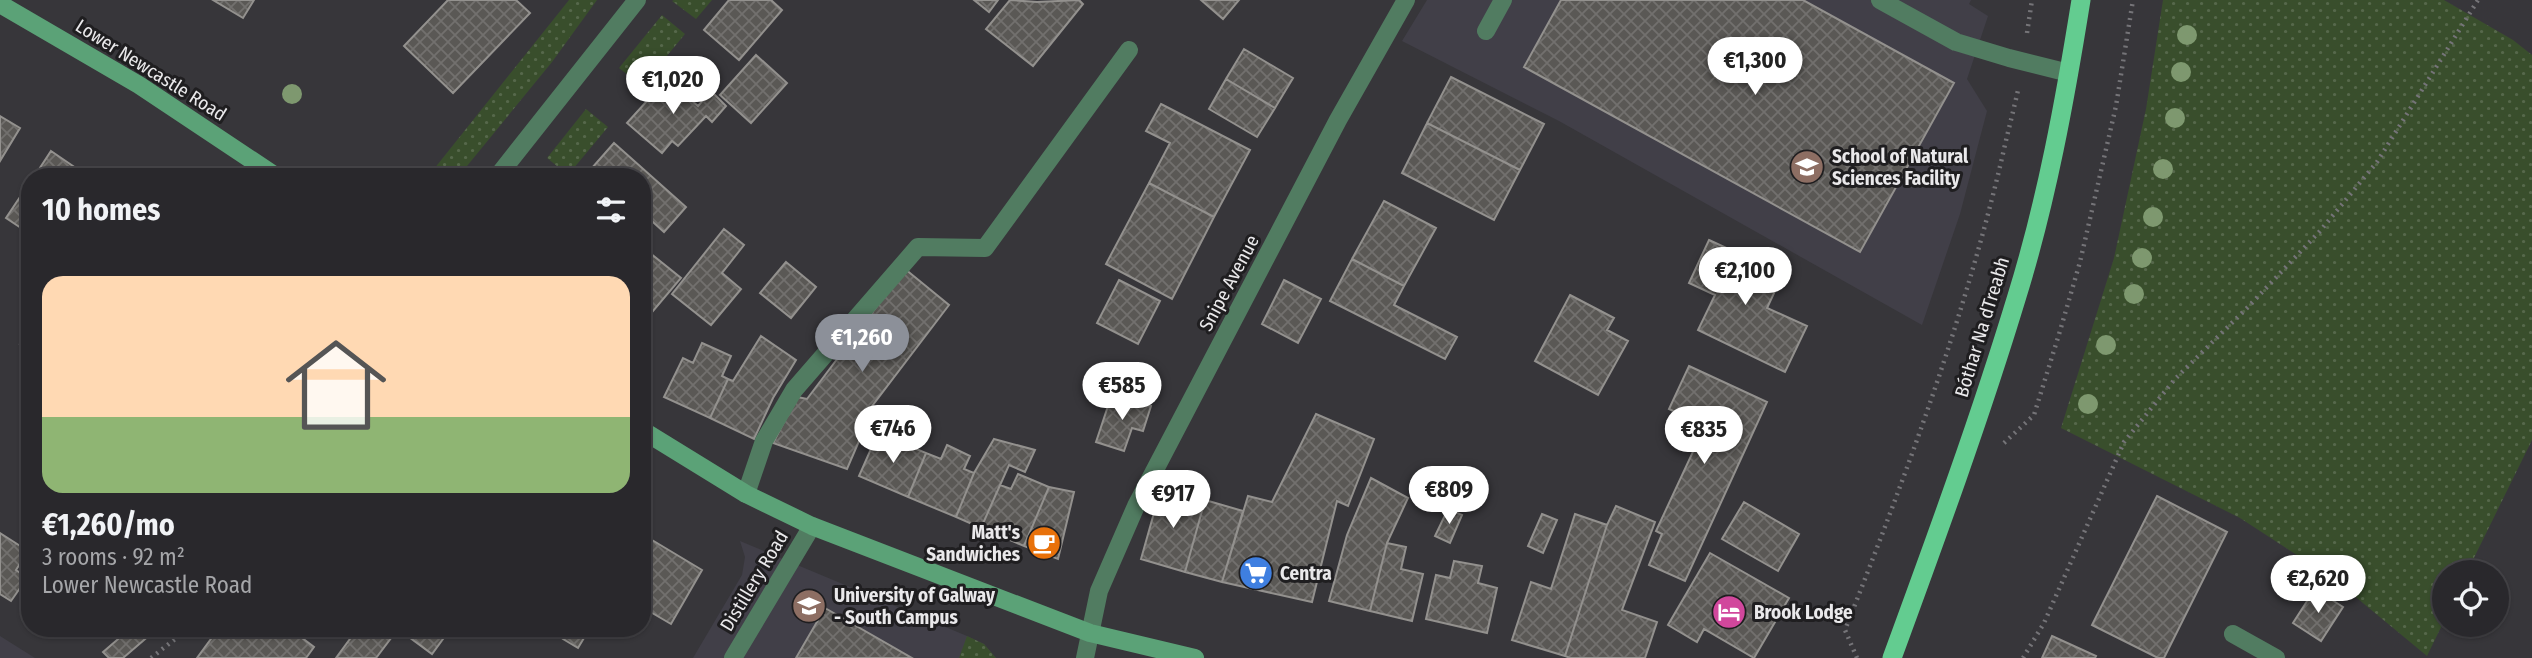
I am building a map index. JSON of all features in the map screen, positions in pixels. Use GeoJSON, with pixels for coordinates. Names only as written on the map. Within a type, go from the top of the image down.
{"type":"FeatureCollection","features":[{"type":"Feature","properties":{"kind":"highway","name":"Bóthar Na dTreabh"},"geometry":{"type":"LineString","coordinates":[[1892,658],[1954,491],[2018,295],[2054,152],[2081,0]]}},
{"type":"Feature","properties":{"kind":"main road","name":"Lower Newcastle Road"},"geometry":{"type":"LineString","coordinates":[[0,4],[139,85],[264,168]]}},
{"type":"Feature","properties":{"kind":"main road"},"geometry":{"type":"LineString","coordinates":[[651,436],[746,494],[812,526],[1090,633],[1195,658]]}},
{"type":"Feature","properties":{"kind":"street"},"geometry":{"type":"LineString","coordinates":[[504,168],[638,0]]}},
{"type":"Feature","properties":{"kind":"street","name":"Snipe Avenue"},"geometry":{"type":"LineString","coordinates":[[1085,658],[1099,590],[1136,506],[1332,132],[1406,0]]}},
{"type":"Feature","properties":{"kind":"street"},"geometry":{"type":"LineString","coordinates":[[1486,31],[1503,0]]}},
{"type":"Feature","properties":{"kind":"street"},"geometry":{"type":"LineString","coordinates":[[1880,0],[1956,42],[2069,73]]}},
{"type":"Feature","properties":{"kind":"street"},"geometry":{"type":"LineString","coordinates":[[746,494],[764,441],[794,390],[918,247],[985,248],[1129,50]]}},
{"type":"Feature","properties":{"kind":"street","name":"Distillery Road"},"geometry":{"type":"LineString","coordinates":[[733,658],[812,526]]}},
{"type":"Feature","properties":{"kind":"street"},"geometry":{"type":"LineString","coordinates":[[2233,634],[2276,658]]}},
{"type":"Feature","properties":{"kind":"path"},"geometry":{"type":"LineString","coordinates":[[1857,658],[1845,630],[1912,454],[1968,289],[1989,217],[2023,61],[2032,0]]}},
{"type":"Feature","properties":{"kind":"path"},"geometry":{"type":"LineString","coordinates":[[2004,443],[2034,415],[2070,296],[2116,106],[2133,0]]}},
{"type":"Feature","properties":{"kind":"path"},"geometry":{"type":"LineString","coordinates":[[2023,658],[2045,623],[2124,442],[2175,379],[2311,240],[2378,162],[2477,0]]}},
{"type":"Feature","properties":{"kind":"path"},"geometry":{"type":"LineString","coordinates":[[151,658],[178,637]]}},
{"type":"Feature","properties":{"kind":"shaded area","name":"School of Natural Sciences Facility"},"geometry":{"type":"Polygon","coordinates":[[[1427,0],[1971,0],[1969,4],[1988,16],[1967,79],[1987,111],[1960,214],[1922,325],[1559,121],[1402,41],[1427,0]]]}},
{"type":"Feature","properties":{"kind":"shaded area","name":"University of Galway - South Campus"},"geometry":{"type":"Polygon","coordinates":[[[740,541],[967,636],[984,644],[996,658],[693,658],[742,575],[745,557],[740,541]]]}},
{"type":"Feature","properties":{"kind":"shaded area"},"geometry":{"type":"Polygon","coordinates":[[[0,636],[35,658],[0,658],[0,636]]]}},
{"type":"Feature","properties":{"kind":"green space"},"geometry":{"type":"Polygon","coordinates":[[[569,0],[597,0],[552,62],[467,166],[435,168],[569,0]]]}},
{"type":"Feature","properties":{"kind":"green space"},"geometry":{"type":"Polygon","coordinates":[[[712,0],[696,19],[672,1],[712,0]]]}},
{"type":"Feature","properties":{"kind":"green space"},"geometry":{"type":"Polygon","coordinates":[[[2163,0],[2444,0],[2513,40],[2532,55],[2532,440],[2473,560],[2432,560],[2432,637],[2436,637],[2427,656],[2335,580],[2240,518],[2061,428],[2114,258],[2146,109],[2163,0]]]}},
{"type":"Feature","properties":{"kind":"green space"},"geometry":{"type":"Polygon","coordinates":[[[662,15],[685,34],[642,86],[619,68],[662,15]]]}},
{"type":"Feature","properties":{"kind":"green space"},"geometry":{"type":"Polygon","coordinates":[[[586,109],[608,127],[574,168],[559,168],[547,158],[586,109]]]}},
{"type":"Feature","properties":{"kind":"green space"},"geometry":{"type":"Polygon","coordinates":[[[967,636],[984,644],[996,658],[959,658],[967,636]]]}},
{"type":"Feature","properties":{"kind":"building"},"geometry":{"type":"Polygon","coordinates":[[[213,0],[254,0],[243,18],[213,0]]]}},
{"type":"Feature","properties":{"kind":"building"},"geometry":{"type":"Polygon","coordinates":[[[448,0],[516,0],[530,13],[453,93],[404,46],[448,0]]]}},
{"type":"Feature","properties":{"kind":"building"},"geometry":{"type":"Polygon","coordinates":[[[729,0],[771,0],[782,10],[739,60],[704,30],[729,0]]]}},
{"type":"Feature","properties":{"kind":"building"},"geometry":{"type":"Polygon","coordinates":[[[974,0],[998,0],[989,12],[974,0]]]}},
{"type":"Feature","properties":{"kind":"building"},"geometry":{"type":"Polygon","coordinates":[[[1010,0],[1079,0],[1083,4],[1033,66],[986,29],[1010,0]]]}},
{"type":"Feature","properties":{"kind":"building"},"geometry":{"type":"Polygon","coordinates":[[[1201,0],[1239,0],[1223,19],[1201,0]]]}},
{"type":"Feature","properties":{"kind":"building"},"geometry":{"type":"Polygon","coordinates":[[[1561,0],[1803,0],[1954,83],[1860,252],[1524,67],[1561,0]]]}},
{"type":"Feature","properties":{"kind":"building"},"geometry":{"type":"Polygon","coordinates":[[[1244,49],[1293,78],[1275,108],[1226,79],[1244,49]]]}},
{"type":"Feature","properties":{"kind":"building"},"geometry":{"type":"Polygon","coordinates":[[[756,55],[787,83],[751,123],[720,95],[756,55]]]}},
{"type":"Feature","properties":{"kind":"building"},"geometry":{"type":"Polygon","coordinates":[[[1451,77],[1544,124],[1520,170],[1427,123],[1451,77]]]}},
{"type":"Feature","properties":{"kind":"building"},"geometry":{"type":"Polygon","coordinates":[[[667,79],[698,106],[711,91],[726,106],[712,122],[706,116],[678,146],[672,141],[662,153],[627,123],[667,79]]]}},
{"type":"Feature","properties":{"kind":"building"},"geometry":{"type":"Polygon","coordinates":[[[1226,79],[1275,108],[1257,137],[1209,109],[1226,79]]]}},
{"type":"Feature","properties":{"kind":"building"},"geometry":{"type":"Polygon","coordinates":[[[1161,104],[1250,150],[1214,217],[1149,183],[1170,143],[1146,131],[1161,104]]]}},
{"type":"Feature","properties":{"kind":"building"},"geometry":{"type":"Polygon","coordinates":[[[0,116],[20,128],[0,161],[0,116]]]}},
{"type":"Feature","properties":{"kind":"building"},"geometry":{"type":"Polygon","coordinates":[[[1427,123],[1520,170],[1494,220],[1402,173],[1427,123]]]}},
{"type":"Feature","properties":{"kind":"building"},"geometry":{"type":"Polygon","coordinates":[[[614,143],[642,168],[592,168],[614,143]]]}},
{"type":"Feature","properties":{"kind":"building"},"geometry":{"type":"Polygon","coordinates":[[[51,151],[76,168],[40,168],[51,151]]]}},
{"type":"Feature","properties":{"kind":"building"},"geometry":{"type":"Polygon","coordinates":[[[651,176],[686,207],[664,232],[651,220],[651,176]]]}},
{"type":"Feature","properties":{"kind":"building"},"geometry":{"type":"Polygon","coordinates":[[[1149,183],[1214,217],[1172,299],[1106,264],[1149,183]]]}},
{"type":"Feature","properties":{"kind":"building"},"geometry":{"type":"Polygon","coordinates":[[[21,196],[21,228],[6,218],[21,196]]]}},
{"type":"Feature","properties":{"kind":"building"},"geometry":{"type":"Polygon","coordinates":[[[1384,201],[1436,228],[1404,286],[1352,259],[1384,201]]]}},
{"type":"Feature","properties":{"kind":"building"},"geometry":{"type":"Polygon","coordinates":[[[724,229],[744,245],[722,273],[741,289],[711,325],[672,294],[724,229]]]}},
{"type":"Feature","properties":{"kind":"building"},"geometry":{"type":"Polygon","coordinates":[[[1709,240],[1783,274],[1767,308],[1807,326],[1785,372],[1698,330],[1715,295],[1689,283],[1709,240]]]}},
{"type":"Feature","properties":{"kind":"building"},"geometry":{"type":"Polygon","coordinates":[[[651,254],[681,278],[651,313],[651,254]]]}},
{"type":"Feature","properties":{"kind":"building"},"geometry":{"type":"Polygon","coordinates":[[[1352,259],[1404,286],[1394,305],[1457,337],[1445,359],[1330,301],[1352,259]]]}},
{"type":"Feature","properties":{"kind":"building"},"geometry":{"type":"Polygon","coordinates":[[[786,262],[816,287],[791,318],[760,293],[786,262]]]}},
{"type":"Feature","properties":{"kind":"building"},"geometry":{"type":"Polygon","coordinates":[[[905,269],[949,305],[860,422],[866,425],[847,469],[773,443],[797,397],[807,399],[905,269]]]}},
{"type":"Feature","properties":{"kind":"building"},"geometry":{"type":"Polygon","coordinates":[[[1119,280],[1160,301],[1138,344],[1097,323],[1119,280]]]}},
{"type":"Feature","properties":{"kind":"building"},"geometry":{"type":"Polygon","coordinates":[[[1284,280],[1321,299],[1298,343],[1262,324],[1284,280]]]}},
{"type":"Feature","properties":{"kind":"building"},"geometry":{"type":"Polygon","coordinates":[[[1570,295],[1614,318],[1607,330],[1628,341],[1598,395],[1535,361],[1570,295]]]}},
{"type":"Feature","properties":{"kind":"building"},"geometry":{"type":"Polygon","coordinates":[[[761,336],[796,360],[773,398],[754,439],[710,418],[728,379],[733,381],[761,336]]]}},
{"type":"Feature","properties":{"kind":"building"},"geometry":{"type":"Polygon","coordinates":[[[702,343],[731,356],[722,376],[728,379],[710,418],[664,397],[683,358],[693,363],[702,343]]]}},
{"type":"Feature","properties":{"kind":"building"},"geometry":{"type":"Polygon","coordinates":[[[1689,366],[1767,402],[1685,581],[1649,565],[1662,534],[1656,531],[1705,426],[1669,409],[1689,366]]]}},
{"type":"Feature","properties":{"kind":"building"},"geometry":{"type":"Polygon","coordinates":[[[1112,394],[1151,406],[1143,431],[1132,428],[1124,451],[1096,442],[1112,394]]]}},
{"type":"Feature","properties":{"kind":"building"},"geometry":{"type":"Polygon","coordinates":[[[1316,414],[1374,439],[1348,506],[1337,501],[1312,602],[1222,582],[1248,496],[1272,502],[1316,414]]]}},
{"type":"Feature","properties":{"kind":"building"},"geometry":{"type":"Polygon","coordinates":[[[878,433],[926,453],[908,497],[859,476],[878,433]]]}},
{"type":"Feature","properties":{"kind":"building"},"geometry":{"type":"Polygon","coordinates":[[[994,439],[1035,450],[1025,472],[1009,465],[981,528],[956,517],[974,473],[994,439]]]}},
{"type":"Feature","properties":{"kind":"building"},"geometry":{"type":"Polygon","coordinates":[[[947,445],[970,456],[964,469],[974,473],[956,517],[908,497],[926,453],[941,459],[947,445]]]}},
{"type":"Feature","properties":{"kind":"building"},"geometry":{"type":"Polygon","coordinates":[[[1018,474],[1049,487],[1024,546],[981,528],[1000,485],[1011,489],[1018,474]]]}},
{"type":"Feature","properties":{"kind":"building"},"geometry":{"type":"Polygon","coordinates":[[[1371,478],[1408,498],[1387,543],[1370,611],[1329,601],[1347,535],[1371,478]]]}},
{"type":"Feature","properties":{"kind":"building"},"geometry":{"type":"Polygon","coordinates":[[[1049,487],[1074,492],[1058,559],[1024,546],[1049,487]]]}},
{"type":"Feature","properties":{"kind":"building"},"geometry":{"type":"Polygon","coordinates":[[[1161,488],[1205,500],[1185,572],[1141,559],[1161,488]]]}},
{"type":"Feature","properties":{"kind":"building"},"geometry":{"type":"Polygon","coordinates":[[[2157,496],[2227,532],[2164,658],[2158,658],[2092,625],[2157,496]]]}},
{"type":"Feature","properties":{"kind":"building"},"geometry":{"type":"Polygon","coordinates":[[[1205,500],[1243,511],[1222,582],[1185,572],[1205,500]]]}},
{"type":"Feature","properties":{"kind":"building"},"geometry":{"type":"Polygon","coordinates":[[[1744,502],[1799,534],[1778,571],[1722,539],[1744,502]]]}},
{"type":"Feature","properties":{"kind":"building"},"geometry":{"type":"Polygon","coordinates":[[[1616,506],[1655,522],[1622,610],[1657,622],[1645,658],[1570,658],[1565,656],[1607,525],[1616,506]]]}},
{"type":"Feature","properties":{"kind":"building"},"geometry":{"type":"Polygon","coordinates":[[[1448,509],[1462,515],[1450,543],[1435,536],[1448,509]]]}},
{"type":"Feature","properties":{"kind":"building"},"geometry":{"type":"Polygon","coordinates":[[[1542,514],[1557,520],[1543,553],[1528,546],[1542,514]]]}},
{"type":"Feature","properties":{"kind":"building"},"geometry":{"type":"Polygon","coordinates":[[[1575,514],[1607,525],[1565,656],[1512,640],[1531,582],[1551,589],[1575,514]]]}},
{"type":"Feature","properties":{"kind":"building"},"geometry":{"type":"Polygon","coordinates":[[[0,533],[21,546],[21,562],[16,570],[21,574],[21,587],[11,601],[0,594],[0,533]]]}},
{"type":"Feature","properties":{"kind":"building"},"geometry":{"type":"Polygon","coordinates":[[[651,539],[702,570],[671,624],[651,612],[651,539]]]}},
{"type":"Feature","properties":{"kind":"building"},"geometry":{"type":"Polygon","coordinates":[[[1387,543],[1406,547],[1401,569],[1423,574],[1412,621],[1370,611],[1387,543]]]}},
{"type":"Feature","properties":{"kind":"building","name":"Brook Lodge"},"geometry":{"type":"Polygon","coordinates":[[[1710,553],[1789,598],[1754,658],[1704,629],[1697,642],[1668,625],[1710,553]]]}},
{"type":"Feature","properties":{"kind":"building"},"geometry":{"type":"Polygon","coordinates":[[[1454,561],[1482,566],[1478,583],[1497,588],[1487,633],[1426,619],[1436,575],[1450,578],[1454,561]]]}},
{"type":"Feature","properties":{"kind":"building"},"geometry":{"type":"Polygon","coordinates":[[[2315,589],[2343,607],[2321,641],[2293,623],[2315,589]]]}},
{"type":"Feature","properties":{"kind":"building"},"geometry":{"type":"Polygon","coordinates":[[[825,608],[912,658],[796,658],[825,608]]]}},
{"type":"Feature","properties":{"kind":"building"},"geometry":{"type":"Polygon","coordinates":[[[2052,636],[2096,656],[2042,658],[2052,636]]]}},
{"type":"Feature","properties":{"kind":"building"},"geometry":{"type":"Polygon","coordinates":[[[120,637],[148,637],[123,658],[109,658],[103,652],[120,637]]]}},
{"type":"Feature","properties":{"kind":"building"},"geometry":{"type":"Polygon","coordinates":[[[212,637],[301,637],[314,647],[306,658],[197,658],[212,637]]]}},
{"type":"Feature","properties":{"kind":"building"},"geometry":{"type":"Polygon","coordinates":[[[351,637],[392,637],[376,658],[336,658],[351,637]]]}},
{"type":"Feature","properties":{"kind":"building"},"geometry":{"type":"Polygon","coordinates":[[[409,637],[444,637],[432,654],[409,637]]]}},
{"type":"Feature","properties":{"kind":"building"},"geometry":{"type":"Polygon","coordinates":[[[564,637],[585,637],[578,648],[563,639],[564,637]]]}},
{"type":"Feature","properties":{"kind":"place","name":"School of Natural Sciences Facility"},"geometry":{"type":"Point","coordinates":[1807,167]}},
{"type":"Feature","properties":{"kind":"place","name":"Matt's Sandwiches"},"geometry":{"type":"Point","coordinates":[1044,543]}},
{"type":"Feature","properties":{"kind":"place","name":"Centra"},"geometry":{"type":"Point","coordinates":[1256,573]}},
{"type":"Feature","properties":{"kind":"place","name":"University of Galway - South Campus"},"geometry":{"type":"Point","coordinates":[809,606]}},
{"type":"Feature","properties":{"kind":"place","name":"Brook Lodge"},"geometry":{"type":"Point","coordinates":[1729,612]}}]}
